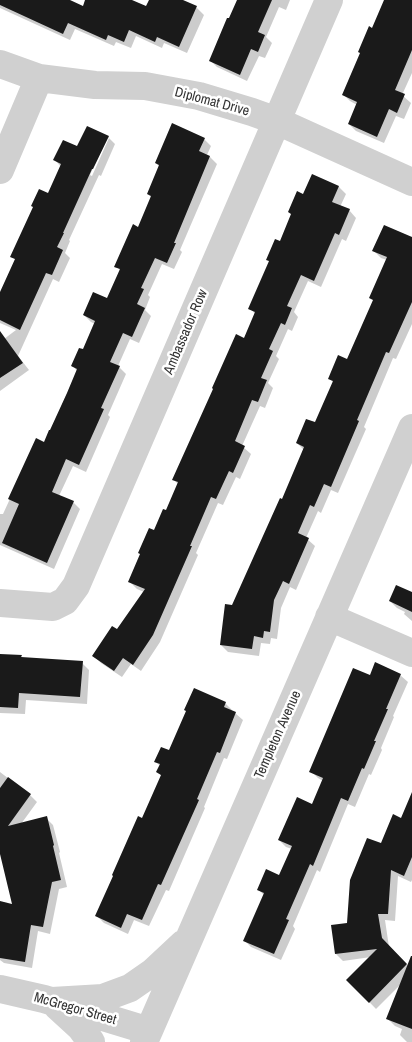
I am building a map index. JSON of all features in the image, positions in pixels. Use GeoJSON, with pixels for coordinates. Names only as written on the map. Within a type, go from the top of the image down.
{"type":"FeatureCollection","features":[{"type":"Feature","properties":{"kind":"street","name":"Ambassador Row"},"geometry":{"type":"LineString","coordinates":[[0,604],[53,608],[65,601],[76,586],[328,0]]}},
{"type":"Feature","properties":{"kind":"street","name":"Diplomat Drive"},"geometry":{"type":"LineString","coordinates":[[0,64],[39,78],[95,85],[145,86],[199,96],[277,121],[412,182]]}},
{"type":"Feature","properties":{"kind":"street"},"geometry":{"type":"LineString","coordinates":[[0,170],[39,78]]}},
{"type":"Feature","properties":{"kind":"street","name":"Templeton Avenue"},"geometry":{"type":"LineString","coordinates":[[147,1037],[412,428]]}},
{"type":"Feature","properties":{"kind":"street"},"geometry":{"type":"LineString","coordinates":[[330,617],[412,652]]}},
{"type":"Feature","properties":{"kind":"street"},"geometry":{"type":"LineString","coordinates":[[52,1001],[103,998],[130,988],[153,972],[189,939]]}},
{"type":"Feature","properties":{"kind":"street","name":"McGregor Street"},"geometry":{"type":"LineString","coordinates":[[0,989],[52,1001],[147,1037]]}},
{"type":"Feature","properties":{"kind":"street"},"geometry":{"type":"LineString","coordinates":[[52,1001],[81,1028],[91,1042]]}},
{"type":"Feature","properties":{"kind":"building"},"geometry":{"type":"Polygon","coordinates":[[[0,0],[70,0],[83,6],[85,0],[132,0],[146,6],[149,0],[183,0],[197,6],[179,47],[157,37],[155,42],[129,30],[124,42],[108,35],[106,40],[68,23],[63,34],[0,5],[0,0]]]}},
{"type":"Feature","properties":{"kind":"building"},"geometry":{"type":"Polygon","coordinates":[[[237,0],[272,0],[258,32],[265,35],[258,52],[251,49],[240,75],[209,61],[227,18],[229,18],[237,0]]]}},
{"type":"Feature","properties":{"kind":"building"},"geometry":{"type":"Polygon","coordinates":[[[384,0],[412,0],[412,50],[395,90],[405,94],[397,113],[389,109],[377,137],[348,124],[357,102],[342,95],[369,26],[372,28],[384,0]]]}},
{"type":"Feature","properties":{"kind":"building"},"geometry":{"type":"Polygon","coordinates":[[[172,123],[205,138],[199,151],[210,156],[167,263],[155,258],[141,288],[144,289],[137,304],[145,308],[132,337],[123,333],[110,362],[120,366],[101,408],[104,409],[79,465],[66,459],[52,492],[74,501],[47,563],[2,543],[19,504],[8,499],[36,438],[44,442],[67,393],[77,369],[71,366],[79,348],[83,349],[95,321],[83,315],[93,292],[107,298],[120,269],[114,267],[133,224],[138,227],[151,196],[147,194],[159,165],[155,163],[172,123]]]}},
{"type":"Feature","properties":{"kind":"building"},"geometry":{"type":"Polygon","coordinates":[[[87,126],[109,136],[57,247],[63,250],[52,275],[46,273],[20,330],[0,320],[0,292],[15,259],[10,257],[33,207],[31,206],[39,189],[48,193],[61,164],[53,160],[63,140],[77,146],[87,126]]]}},
{"type":"Feature","properties":{"kind":"building"},"geometry":{"type":"Polygon","coordinates":[[[312,174],[339,186],[332,202],[350,209],[339,235],[335,233],[314,281],[301,275],[287,306],[292,308],[285,325],[281,323],[269,349],[273,351],[261,378],[267,380],[258,402],[252,400],[235,441],[245,446],[233,473],[229,471],[216,499],[211,497],[153,635],[133,665],[123,658],[114,671],[92,656],[112,626],[117,629],[145,589],[128,582],[140,554],[138,553],[149,528],[154,530],[163,509],[166,510],[178,482],[172,480],[236,334],[244,338],[255,312],[248,309],[269,261],[266,260],[275,239],[280,241],[291,214],[288,212],[297,191],[303,194],[312,174]]]}},
{"type":"Feature","properties":{"kind":"building"},"geometry":{"type":"Polygon","coordinates":[[[384,225],[412,237],[412,302],[389,353],[386,352],[331,487],[324,484],[314,507],[310,505],[298,533],[309,538],[289,584],[283,581],[274,600],[270,632],[264,631],[263,638],[254,636],[252,649],[220,645],[225,604],[232,605],[280,498],[282,499],[304,447],[296,443],[306,419],[315,422],[333,381],[328,379],[338,355],[347,359],[373,300],[369,298],[387,257],[372,251],[384,225]]]}},
{"type":"Feature","properties":{"kind":"building"},"geometry":{"type":"Polygon","coordinates":[[[0,331],[23,363],[0,378],[0,331]]]}},
{"type":"Feature","properties":{"kind":"building"},"geometry":{"type":"Polygon","coordinates":[[[396,585],[412,592],[412,612],[389,601],[396,585]]]}},
{"type":"Feature","properties":{"kind":"building"},"geometry":{"type":"Polygon","coordinates":[[[0,654],[83,661],[80,697],[19,693],[18,708],[0,707],[0,654]]]}},
{"type":"Feature","properties":{"kind":"building"},"geometry":{"type":"Polygon","coordinates":[[[375,662],[401,674],[364,769],[362,768],[348,801],[341,798],[313,866],[310,864],[286,919],[289,920],[274,954],[243,941],[264,893],[257,890],[266,869],[279,875],[292,846],[278,840],[297,797],[312,804],[323,778],[309,772],[353,668],[370,675],[375,662]]]}},
{"type":"Feature","properties":{"kind":"building"},"geometry":{"type":"Polygon","coordinates":[[[194,688],[226,702],[224,707],[236,712],[220,753],[217,752],[197,799],[199,800],[161,885],[158,884],[142,920],[127,914],[121,928],[95,916],[138,816],[142,818],[161,775],[156,772],[160,764],[154,762],[161,747],[169,750],[194,688]]]}},
{"type":"Feature","properties":{"kind":"building"},"geometry":{"type":"Polygon","coordinates":[[[8,777],[31,794],[8,826],[47,816],[61,880],[52,882],[43,927],[31,925],[25,962],[0,958],[0,901],[12,904],[0,854],[0,788],[8,777]]]}},
{"type":"Feature","properties":{"kind":"building"},"geometry":{"type":"Polygon","coordinates":[[[412,792],[412,857],[404,876],[391,870],[388,914],[378,914],[382,938],[407,964],[369,1003],[346,980],[377,949],[335,954],[331,925],[347,923],[350,880],[367,838],[381,843],[393,814],[401,818],[412,792]]]}},
{"type":"Feature","properties":{"kind":"building"},"geometry":{"type":"Polygon","coordinates":[[[412,956],[412,1029],[386,1019],[412,956]]]}}]}
